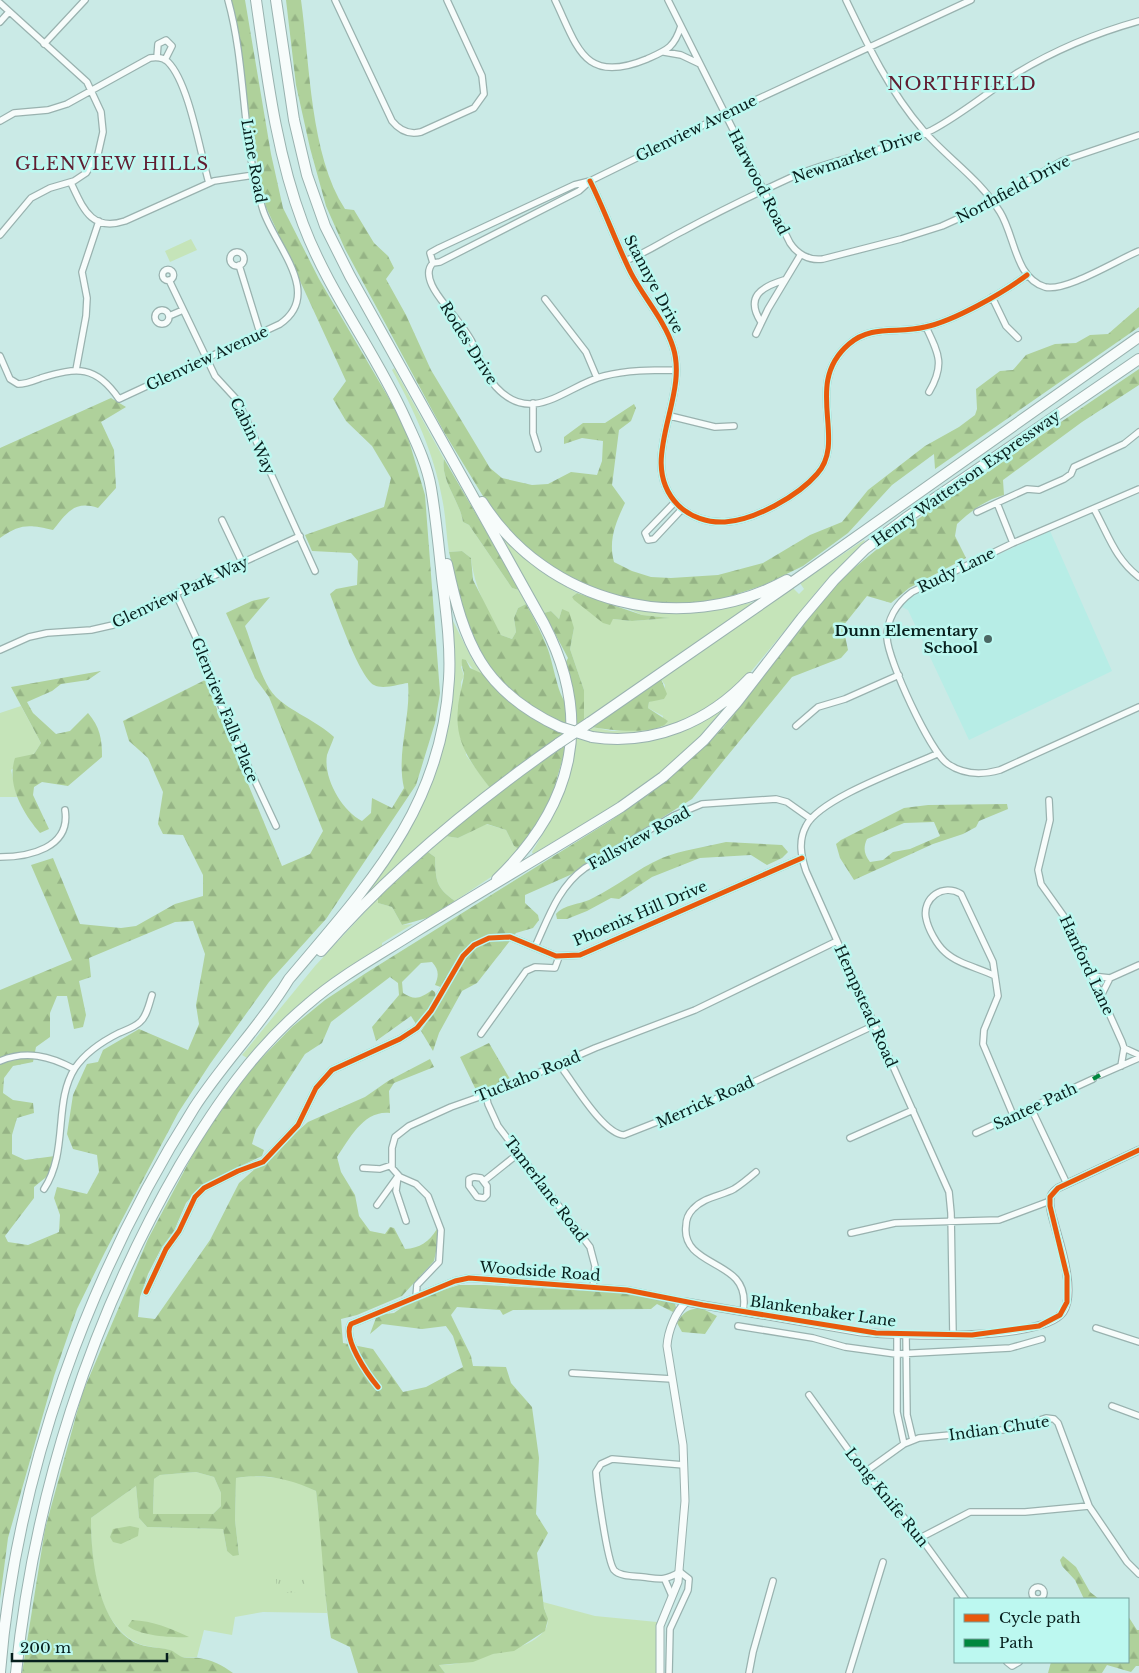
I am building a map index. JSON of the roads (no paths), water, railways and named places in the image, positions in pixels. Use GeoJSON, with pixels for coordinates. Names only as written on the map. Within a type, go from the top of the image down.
{"type":"FeatureCollection","features":[{"type":"Feature","properties":{"kind":"highway"},"geometry":{"type":"LineString","coordinates":[[256,0],[276,131],[295,202],[319,261],[404,415],[416,443],[431,488],[449,652],[448,700],[437,753],[416,809],[394,848],[357,898],[290,979],[280,996]]}},
{"type":"Feature","properties":{"kind":"highway"},"geometry":{"type":"LineString","coordinates":[[276,0],[294,120],[315,199],[342,260],[550,637],[562,666],[570,699],[569,755],[555,802],[527,848],[490,886]]}},
{"type":"Feature","properties":{"kind":"highway","name":"Henry Watterson Expressway"},"geometry":{"type":"LineString","coordinates":[[817,563],[1139,337]]}},
{"type":"Feature","properties":{"kind":"highway","name":"Henry Watterson Expressway"},"geometry":{"type":"LineString","coordinates":[[788,637],[834,580],[882,536],[1139,359]]}},
{"type":"Feature","properties":{"kind":"highway"},"geometry":{"type":"LineString","coordinates":[[448,452],[492,518],[518,547],[564,581],[616,602],[673,609],[720,604],[767,589],[817,563]]}},
{"type":"Feature","properties":{"kind":"highway"},"geometry":{"type":"LineString","coordinates":[[431,488],[436,495],[455,604],[470,645],[491,677],[515,700],[533,713],[560,727],[592,737],[628,739],[645,738],[691,723],[735,693],[780,642],[788,637]]}},
{"type":"Feature","properties":{"kind":"highway"},"geometry":{"type":"LineString","coordinates":[[0,1672],[10,1593],[25,1513],[51,1419],[89,1314],[124,1235],[183,1126],[237,1048],[280,996],[349,921],[404,867],[474,806],[559,743],[817,563]]}},
{"type":"Feature","properties":{"kind":"highway"},"geometry":{"type":"LineString","coordinates":[[16,1673],[26,1597],[42,1517],[77,1393],[104,1321],[129,1264],[188,1153],[247,1064],[303,1008],[341,978],[621,808],[663,777],[717,726],[788,637]]}},
{"type":"Feature","properties":{"kind":"street"},"geometry":{"type":"LineString","coordinates":[[44,44],[85,0]]}},
{"type":"Feature","properties":{"kind":"street","name":"Lime Road"},"geometry":{"type":"LineString","coordinates":[[228,0],[254,175],[269,226],[298,286],[298,300],[292,314]]}},
{"type":"Feature","properties":{"kind":"street"},"geometry":{"type":"LineString","coordinates":[[335,0],[392,121],[400,129],[413,134],[474,108],[484,94],[482,76],[447,0]]}},
{"type":"Feature","properties":{"kind":"street"},"geometry":{"type":"LineString","coordinates":[[555,0],[580,51],[598,66],[621,69],[664,52],[675,41],[681,26]]}},
{"type":"Feature","properties":{"kind":"street","name":"Harwood Road"},"geometry":{"type":"LineString","coordinates":[[668,0],[763,192],[794,250],[801,254]]}},
{"type":"Feature","properties":{"kind":"street"},"geometry":{"type":"LineString","coordinates":[[846,0],[869,48],[892,89],[925,132],[970,173],[992,201],[1009,230],[1027,275],[1043,286],[1060,288],[1139,251]]}},
{"type":"Feature","properties":{"kind":"street","name":"Glenview Avenue"},"geometry":{"type":"LineString","coordinates":[[433,263],[430,257],[432,251],[574,185],[590,181],[725,114],[971,0]]}},
{"type":"Feature","properties":{"kind":"street"},"geometry":{"type":"LineString","coordinates":[[0,3],[8,13],[83,78],[92,90],[101,112],[101,143],[92,165],[82,176],[70,183],[50,188],[31,198],[0,235]]}},
{"type":"Feature","properties":{"kind":"street"},"geometry":{"type":"LineString","coordinates":[[0,9],[8,13]]}},
{"type":"Feature","properties":{"kind":"street"},"geometry":{"type":"LineString","coordinates":[[0,22],[8,13]]}},
{"type":"Feature","properties":{"kind":"street","name":"Newmarket Drive"},"geometry":{"type":"LineString","coordinates":[[625,261],[647,252],[682,231],[814,169],[882,150],[925,132],[962,112],[1015,75],[1052,54],[1094,35],[1139,21]]}},
{"type":"Feature","properties":{"kind":"street"},"geometry":{"type":"LineString","coordinates":[[664,52],[681,55],[700,64]]}},
{"type":"Feature","properties":{"kind":"street"},"geometry":{"type":"LineString","coordinates":[[0,121],[14,113],[61,107],[142,62],[161,58],[173,69],[188,102],[209,182]]}},
{"type":"Feature","properties":{"kind":"street","name":"Northfield Drive"},"geometry":{"type":"LineString","coordinates":[[801,254],[812,259],[823,259],[900,239],[955,220],[1062,161],[1139,135]]}},
{"type":"Feature","properties":{"kind":"street"},"geometry":{"type":"LineString","coordinates":[[70,183],[84,210],[98,221],[110,224],[125,221],[209,182],[254,175]]}},
{"type":"Feature","properties":{"kind":"street"},"geometry":{"type":"LineString","coordinates":[[433,263],[440,262],[579,191],[590,181]]}},
{"type":"Feature","properties":{"kind":"street","name":"Stannye Drive"},"geometry":{"type":"LineString","coordinates":[[590,181],[625,261],[669,337],[676,359],[676,384],[661,453],[661,471],[666,488],[682,509],[693,516],[707,520],[730,521],[788,498],[817,475],[826,460],[828,447],[826,389],[832,366],[840,353],[851,342],[866,333],[926,327],[992,297],[1027,275]]}},
{"type":"Feature","properties":{"kind":"street"},"geometry":{"type":"LineString","coordinates":[[0,356],[10,379],[22,384],[76,370],[86,316],[87,298],[82,272],[98,221]]}},
{"type":"Feature","properties":{"kind":"street"},"geometry":{"type":"LineString","coordinates":[[756,334],[760,322],[801,254]]}},
{"type":"Feature","properties":{"kind":"street","name":"Rodes Drive"},"geometry":{"type":"LineString","coordinates":[[433,263],[429,269],[431,281],[464,328],[491,380],[507,396],[518,401],[533,403]]}},
{"type":"Feature","properties":{"kind":"street"},"geometry":{"type":"LineString","coordinates":[[239,265],[260,333]]}},
{"type":"Feature","properties":{"kind":"street","name":"Cabin Way"},"geometry":{"type":"LineString","coordinates":[[170,280],[215,376],[236,397],[300,536],[314,571]]}},
{"type":"Feature","properties":{"kind":"street"},"geometry":{"type":"LineString","coordinates":[[760,322],[755,306],[757,294],[764,287],[784,280]]}},
{"type":"Feature","properties":{"kind":"street"},"geometry":{"type":"LineString","coordinates":[[992,297],[1006,326],[1018,338]]}},
{"type":"Feature","properties":{"kind":"street"},"geometry":{"type":"LineString","coordinates":[[545,299],[581,344],[598,378]]}},
{"type":"Feature","properties":{"kind":"street"},"geometry":{"type":"LineString","coordinates":[[169,316],[183,310]]}},
{"type":"Feature","properties":{"kind":"street","name":"Glenview Avenue"},"geometry":{"type":"LineString","coordinates":[[76,370],[98,377],[119,399],[280,324],[292,314]]}},
{"type":"Feature","properties":{"kind":"street"},"geometry":{"type":"LineString","coordinates":[[926,327],[938,353],[940,366],[938,377],[930,392]]}},
{"type":"Feature","properties":{"kind":"street"},"geometry":{"type":"LineString","coordinates":[[538,449],[533,433],[533,403],[554,400],[598,378],[620,373],[676,370]]}},
{"type":"Feature","properties":{"kind":"street"},"geometry":{"type":"LineString","coordinates":[[670,416],[715,427],[734,426]]}},
{"type":"Feature","properties":{"kind":"street"},"geometry":{"type":"LineString","coordinates":[[977,512],[1027,489],[1039,490],[1064,479],[1071,474],[1074,467],[1124,444],[1139,432]]}},
{"type":"Feature","properties":{"kind":"street","name":"Rudy Lane"},"geometry":{"type":"LineString","coordinates":[[937,754],[899,675],[889,649],[889,622],[899,604],[912,592],[1014,543],[1139,489]]}},
{"type":"Feature","properties":{"kind":"street"},"geometry":{"type":"LineString","coordinates":[[675,502],[646,533],[648,540],[654,540],[682,509]]}},
{"type":"Feature","properties":{"kind":"street"},"geometry":{"type":"LineString","coordinates":[[996,502],[1014,543]]}},
{"type":"Feature","properties":{"kind":"street"},"geometry":{"type":"LineString","coordinates":[[1094,509],[1114,551],[1126,566],[1139,577]]}},
{"type":"Feature","properties":{"kind":"street"},"geometry":{"type":"LineString","coordinates":[[222,520],[242,562]]}},
{"type":"Feature","properties":{"kind":"street","name":"Glenview Park Way"},"geometry":{"type":"LineString","coordinates":[[0,650],[30,637],[46,633],[91,630],[113,625],[300,536]]}},
{"type":"Feature","properties":{"kind":"street","name":"Glenview Falls Place"},"geometry":{"type":"LineString","coordinates":[[176,594],[204,655],[212,685],[225,717],[276,826]]}},
{"type":"Feature","properties":{"kind":"street"},"geometry":{"type":"LineString","coordinates":[[796,726],[818,707],[845,700],[899,675]]}},
{"type":"Feature","properties":{"kind":"street"},"geometry":{"type":"LineString","coordinates":[[937,754],[958,770],[973,774],[990,773],[1008,767],[1139,708]]}},
{"type":"Feature","properties":{"kind":"street","name":"Hempstead Road"},"geometry":{"type":"LineString","coordinates":[[937,754],[821,808],[811,819],[802,837],[802,858],[837,942],[949,1192],[952,1221],[953,1335]]}},
{"type":"Feature","properties":{"kind":"street","name":"Fallsview Road"},"geometry":{"type":"LineString","coordinates":[[534,947],[559,896],[573,877],[585,868],[687,809],[711,803],[776,799],[787,802],[811,819]]}},
{"type":"Feature","properties":{"kind":"street","name":"Hanford Lane"},"geometry":{"type":"LineString","coordinates":[[1050,800],[1051,812],[1038,870],[1038,879],[1065,917],[1124,1048]]}},
{"type":"Feature","properties":{"kind":"street"},"geometry":{"type":"LineString","coordinates":[[0,857],[30,855],[54,842],[66,825],[65,810]]}},
{"type":"Feature","properties":{"kind":"street","name":"Phoenix Hill Drive"},"geometry":{"type":"LineString","coordinates":[[146,1292],[166,1249],[179,1231],[195,1197],[204,1188],[238,1171],[263,1162],[298,1125],[316,1088],[332,1070],[400,1039],[417,1028],[431,1011],[463,956],[474,945],[489,938],[510,937],[560,957],[571,957],[802,858]]}},
{"type":"Feature","properties":{"kind":"street"},"geometry":{"type":"LineString","coordinates":[[995,976],[952,957],[940,946],[926,919],[927,905],[934,895],[941,891],[953,890],[964,898],[993,962],[998,996],[984,1030],[983,1044],[1012,1116]]}},
{"type":"Feature","properties":{"kind":"street","name":"Tuckaho Road"},"geometry":{"type":"LineString","coordinates":[[392,1165],[392,1148],[395,1137],[409,1126],[451,1107],[486,1095],[695,1010],[837,942]]}},
{"type":"Feature","properties":{"kind":"street"},"geometry":{"type":"LineString","coordinates":[[480,1034],[526,971],[535,966],[555,968],[560,957]]}},
{"type":"Feature","properties":{"kind":"street"},"geometry":{"type":"LineString","coordinates":[[1092,976],[1110,978],[1139,965]]}},
{"type":"Feature","properties":{"kind":"street"},"geometry":{"type":"LineString","coordinates":[[1101,996],[1110,978]]}},
{"type":"Feature","properties":{"kind":"street"},"geometry":{"type":"LineString","coordinates":[[44,1189],[53,1175],[57,1163],[66,1090],[74,1069],[103,1041],[140,1022],[147,1012],[152,995]]}},
{"type":"Feature","properties":{"kind":"street","name":"Merrick Road"},"geometry":{"type":"LineString","coordinates":[[561,1063],[564,1071],[603,1122],[614,1133],[624,1135],[728,1094],[875,1025]]}},
{"type":"Feature","properties":{"kind":"street"},"geometry":{"type":"LineString","coordinates":[[1121,1066],[1124,1048],[1139,1056]]}},
{"type":"Feature","properties":{"kind":"street"},"geometry":{"type":"LineString","coordinates":[[0,1061],[10,1057],[45,1056],[74,1069]]}},
{"type":"Feature","properties":{"kind":"street"},"geometry":{"type":"LineString","coordinates":[[1100,1076],[1139,1056]]}},
{"type":"Feature","properties":{"kind":"street","name":"Santee Path"},"geometry":{"type":"LineString","coordinates":[[976,1133],[1093,1079]]}},
{"type":"Feature","properties":{"kind":"street","name":"Tamerlane Road"},"geometry":{"type":"LineString","coordinates":[[486,1095],[498,1126],[590,1247],[595,1266],[593,1287]]}},
{"type":"Feature","properties":{"kind":"street"},"geometry":{"type":"LineString","coordinates":[[1031,1108],[1067,1184]]}},
{"type":"Feature","properties":{"kind":"street"},"geometry":{"type":"LineString","coordinates":[[850,1138],[913,1110]]}},
{"type":"Feature","properties":{"kind":"street"},"geometry":{"type":"LineString","coordinates":[[851,1233],[895,1223],[1008,1219],[1050,1201],[1054,1191],[1139,1150]]}},
{"type":"Feature","properties":{"kind":"street"},"geometry":{"type":"LineString","coordinates":[[484,1180],[519,1153]]}},
{"type":"Feature","properties":{"kind":"street"},"geometry":{"type":"LineString","coordinates":[[363,1168],[380,1169],[392,1165],[398,1176],[396,1191],[406,1221]]}},
{"type":"Feature","properties":{"kind":"street"},"geometry":{"type":"LineString","coordinates":[[744,1312],[744,1299],[739,1283],[732,1276],[694,1250],[687,1240],[685,1230],[688,1216],[697,1204],[734,1189],[756,1172]]}},
{"type":"Feature","properties":{"kind":"street"},"geometry":{"type":"LineString","coordinates":[[377,1205],[398,1176]]}},
{"type":"Feature","properties":{"kind":"street"},"geometry":{"type":"LineString","coordinates":[[398,1176],[416,1184],[428,1196],[441,1230],[438,1262],[417,1285],[416,1296]]}},
{"type":"Feature","properties":{"kind":"street","name":"Blankenbaker Lane"},"geometry":{"type":"LineString","coordinates":[[686,1302],[861,1332],[953,1335],[981,1334],[1039,1326],[1053,1320],[1064,1311],[1068,1297],[1067,1276],[1050,1201]]}},
{"type":"Feature","properties":{"kind":"street","name":"Woodside Road"},"geometry":{"type":"LineString","coordinates":[[378,1387],[353,1348],[348,1336],[348,1328],[357,1320],[455,1281],[469,1278],[593,1287],[641,1292],[686,1302]]}},
{"type":"Feature","properties":{"kind":"street"},"geometry":{"type":"LineString","coordinates":[[660,1673],[660,1626],[673,1597],[680,1572],[685,1501],[681,1427],[668,1351],[669,1336],[674,1322],[686,1302]]}},
{"type":"Feature","properties":{"kind":"street"},"geometry":{"type":"LineString","coordinates":[[738,1326],[813,1338],[845,1347],[896,1354],[1010,1348],[1042,1339]]}},
{"type":"Feature","properties":{"kind":"street"},"geometry":{"type":"LineString","coordinates":[[1096,1328],[1139,1342]]}},
{"type":"Feature","properties":{"kind":"street"},"geometry":{"type":"LineString","coordinates":[[897,1334],[898,1422],[904,1444]]}},
{"type":"Feature","properties":{"kind":"street"},"geometry":{"type":"LineString","coordinates":[[906,1334],[907,1398],[912,1440]]}},
{"type":"Feature","properties":{"kind":"street"},"geometry":{"type":"LineString","coordinates":[[572,1373],[672,1379]]}},
{"type":"Feature","properties":{"kind":"street","name":"Long Knife Run"},"geometry":{"type":"LineString","coordinates":[[810,1395],[865,1472],[920,1538],[964,1598]]}},
{"type":"Feature","properties":{"kind":"street"},"geometry":{"type":"LineString","coordinates":[[897,1398],[907,1398]]}},
{"type":"Feature","properties":{"kind":"street"},"geometry":{"type":"LineString","coordinates":[[1112,1406],[1139,1416]]}},
{"type":"Feature","properties":{"kind":"street","name":"Indian Chute"},"geometry":{"type":"LineString","coordinates":[[865,1472],[912,1440],[1012,1429],[1046,1418],[1054,1419],[1058,1423],[1089,1506],[1127,1562],[1139,1574]]}},
{"type":"Feature","properties":{"kind":"street"},"geometry":{"type":"LineString","coordinates":[[680,1572],[665,1580],[619,1573],[613,1568],[596,1472],[601,1464],[612,1459],[684,1464]]}},
{"type":"Feature","properties":{"kind":"street"},"geometry":{"type":"LineString","coordinates":[[920,1538],[970,1512],[1026,1512],[1089,1506]]}},
{"type":"Feature","properties":{"kind":"street"},"geometry":{"type":"LineString","coordinates":[[850,1673],[883,1562]]}},
{"type":"Feature","properties":{"kind":"street"},"geometry":{"type":"LineString","coordinates":[[669,1673],[670,1629],[690,1586],[687,1576],[680,1572]]}},
{"type":"Feature","properties":{"kind":"street"},"geometry":{"type":"LineString","coordinates":[[665,1580],[673,1597]]}},
{"type":"Feature","properties":{"kind":"street"},"geometry":{"type":"LineString","coordinates":[[749,1673],[752,1652],[773,1581]]}},
{"type":"Feature","properties":{"kind":"place","name":"Dunn Elementary School"},"geometry":{"type":"Point","coordinates":[988,639]}},
{"type":"Feature","properties":{"kind":"district","name":"NORTHFIELD"},"geometry":{"type":"Point","coordinates":[962,84]}},
{"type":"Feature","properties":{"kind":"district","name":"GLENVIEW HILLS"},"geometry":{"type":"Point","coordinates":[112,164]}}]}
